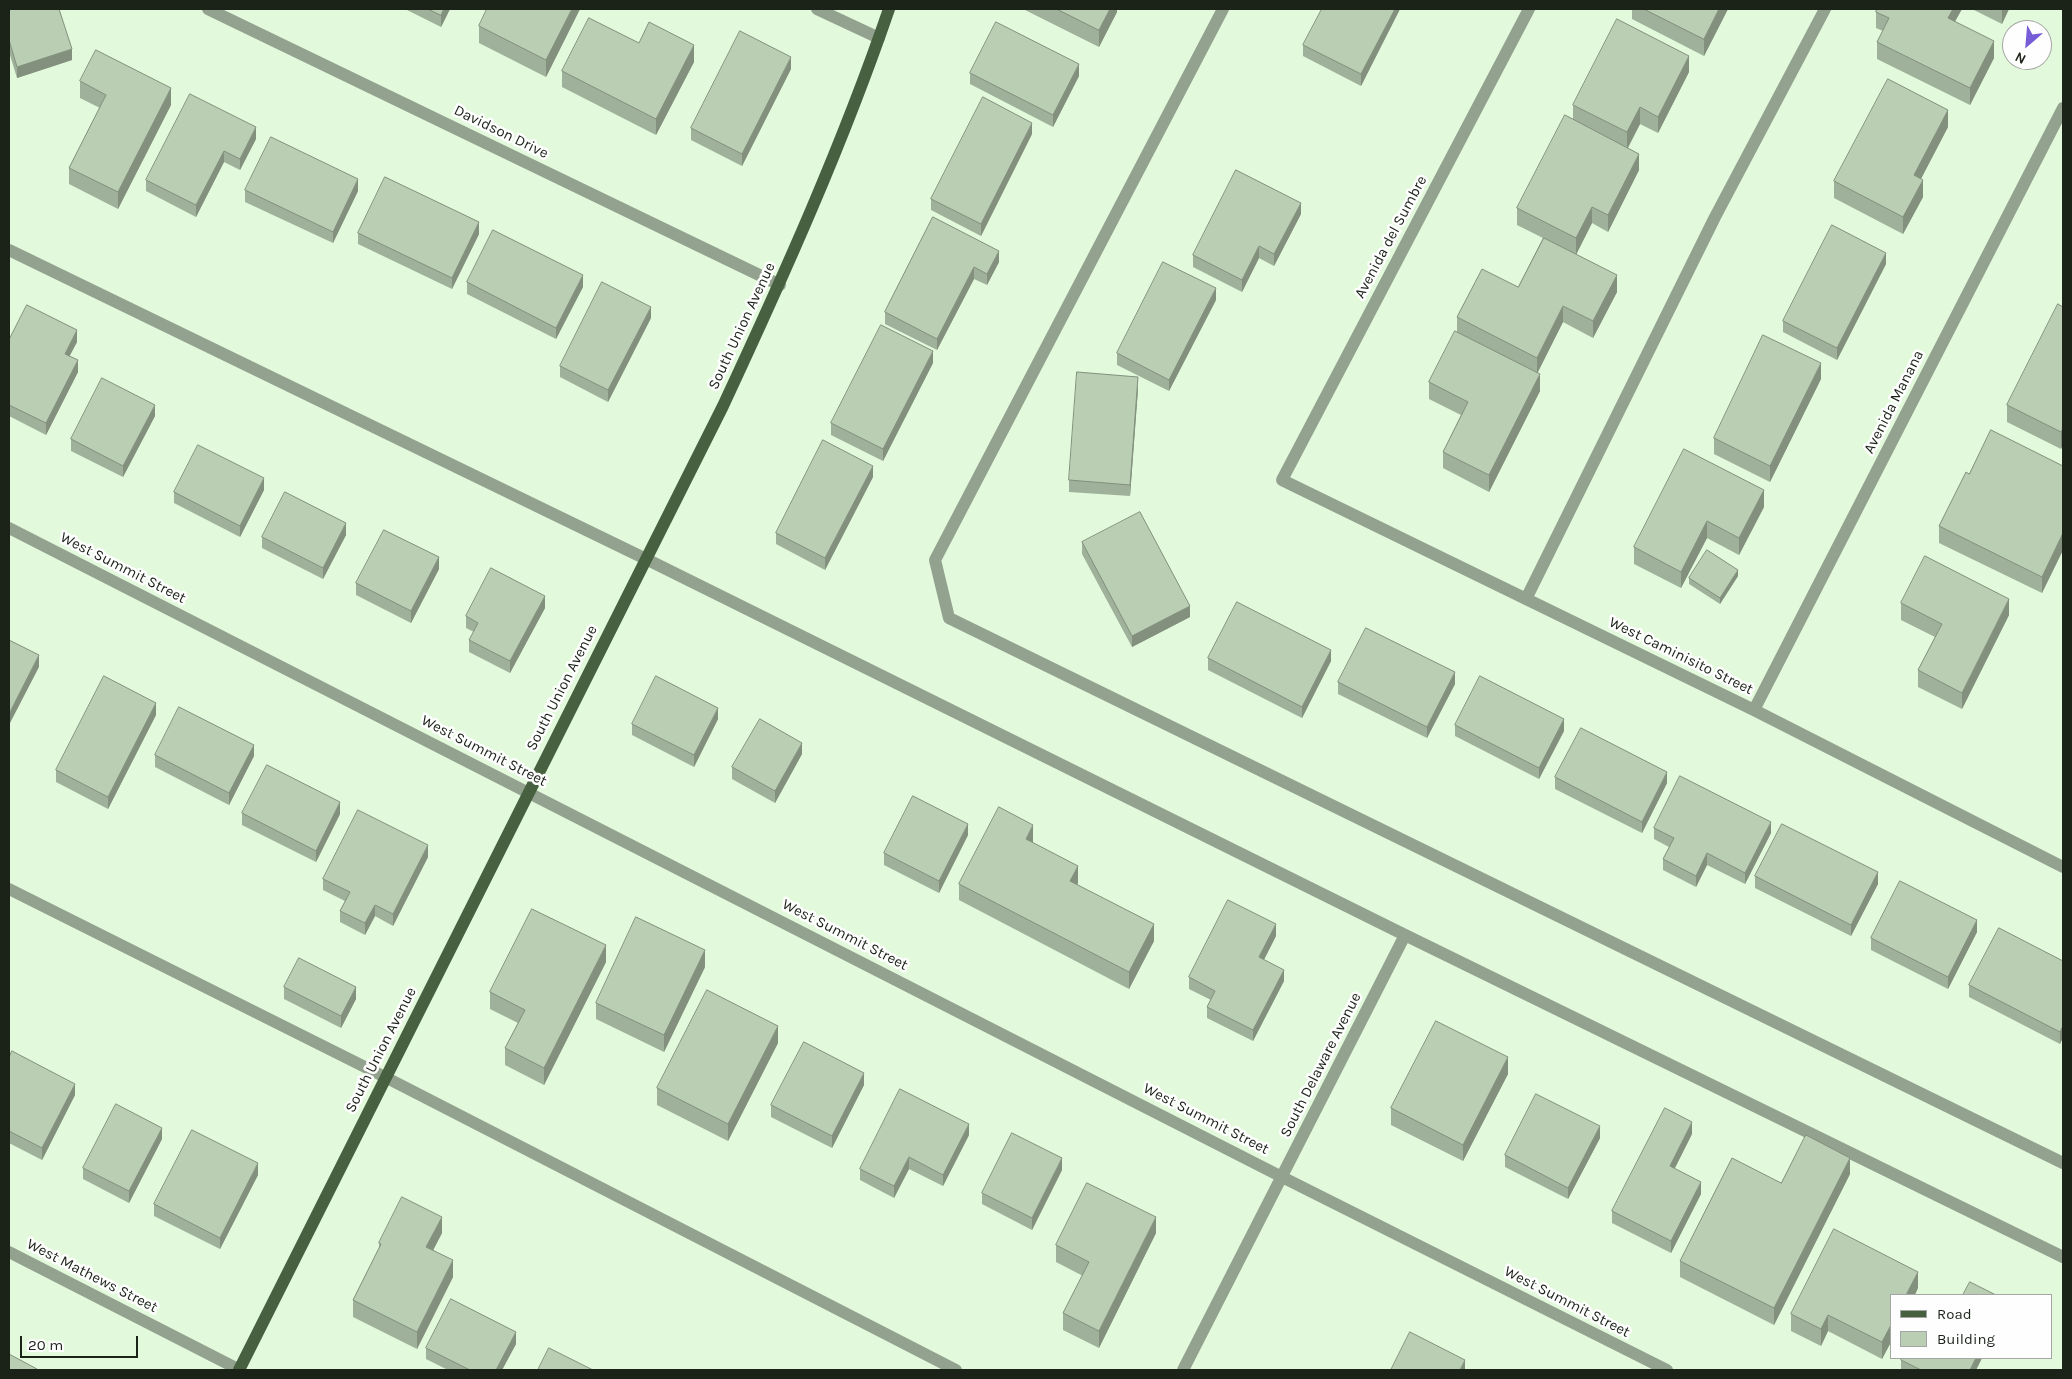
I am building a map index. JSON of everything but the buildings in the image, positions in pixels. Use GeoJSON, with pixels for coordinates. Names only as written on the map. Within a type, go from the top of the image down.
{"type":"FeatureCollection","features":[{"type":"Feature","properties":{"kind":"main road","name":"South Union Avenue"},"geometry":{"type":"LineString","coordinates":[[239,1370],[723,406],[780,285],[838,148],[867,76],[890,9]]}},
{"type":"Feature","properties":{"kind":"street","name":"Davidson Drive"},"geometry":{"type":"LineString","coordinates":[[208,9],[780,285]]}},
{"type":"Feature","properties":{"kind":"street"},"geometry":{"type":"LineString","coordinates":[[817,9],[879,38]]}},
{"type":"Feature","properties":{"kind":"street"},"geometry":{"type":"LineString","coordinates":[[1223,9],[935,560],[949,618],[2063,1163]]}},
{"type":"Feature","properties":{"kind":"street","name":"Avenida del Sumbre"},"geometry":{"type":"LineString","coordinates":[[1282,480],[1529,9]]}},
{"type":"Feature","properties":{"kind":"street"},"geometry":{"type":"LineString","coordinates":[[1526,599],[1715,217],[1825,9]]}},
{"type":"Feature","properties":{"kind":"street","name":"Avenida Manana"},"geometry":{"type":"LineString","coordinates":[[1754,710],[2063,108]]}},
{"type":"Feature","properties":{"kind":"street"},"geometry":{"type":"LineString","coordinates":[[9,250],[646,559],[1405,935],[2063,1257]]}},
{"type":"Feature","properties":{"kind":"street","name":"West Caminisito Street"},"geometry":{"type":"LineString","coordinates":[[1282,480],[1754,710],[2063,867]]}},
{"type":"Feature","properties":{"kind":"street","name":"West Summit Street"},"geometry":{"type":"LineString","coordinates":[[9,528],[1282,1177],[1667,1370]]}},
{"type":"Feature","properties":{"kind":"street"},"geometry":{"type":"LineString","coordinates":[[9,889],[385,1077],[956,1370]]}},
{"type":"Feature","properties":{"kind":"street","name":"South Delaware Avenue"},"geometry":{"type":"LineString","coordinates":[[1183,1370],[1405,935]]}},
{"type":"Feature","properties":{"kind":"street","name":"West Mathews Street"},"geometry":{"type":"LineString","coordinates":[[9,1252],[239,1370]]}}]}
